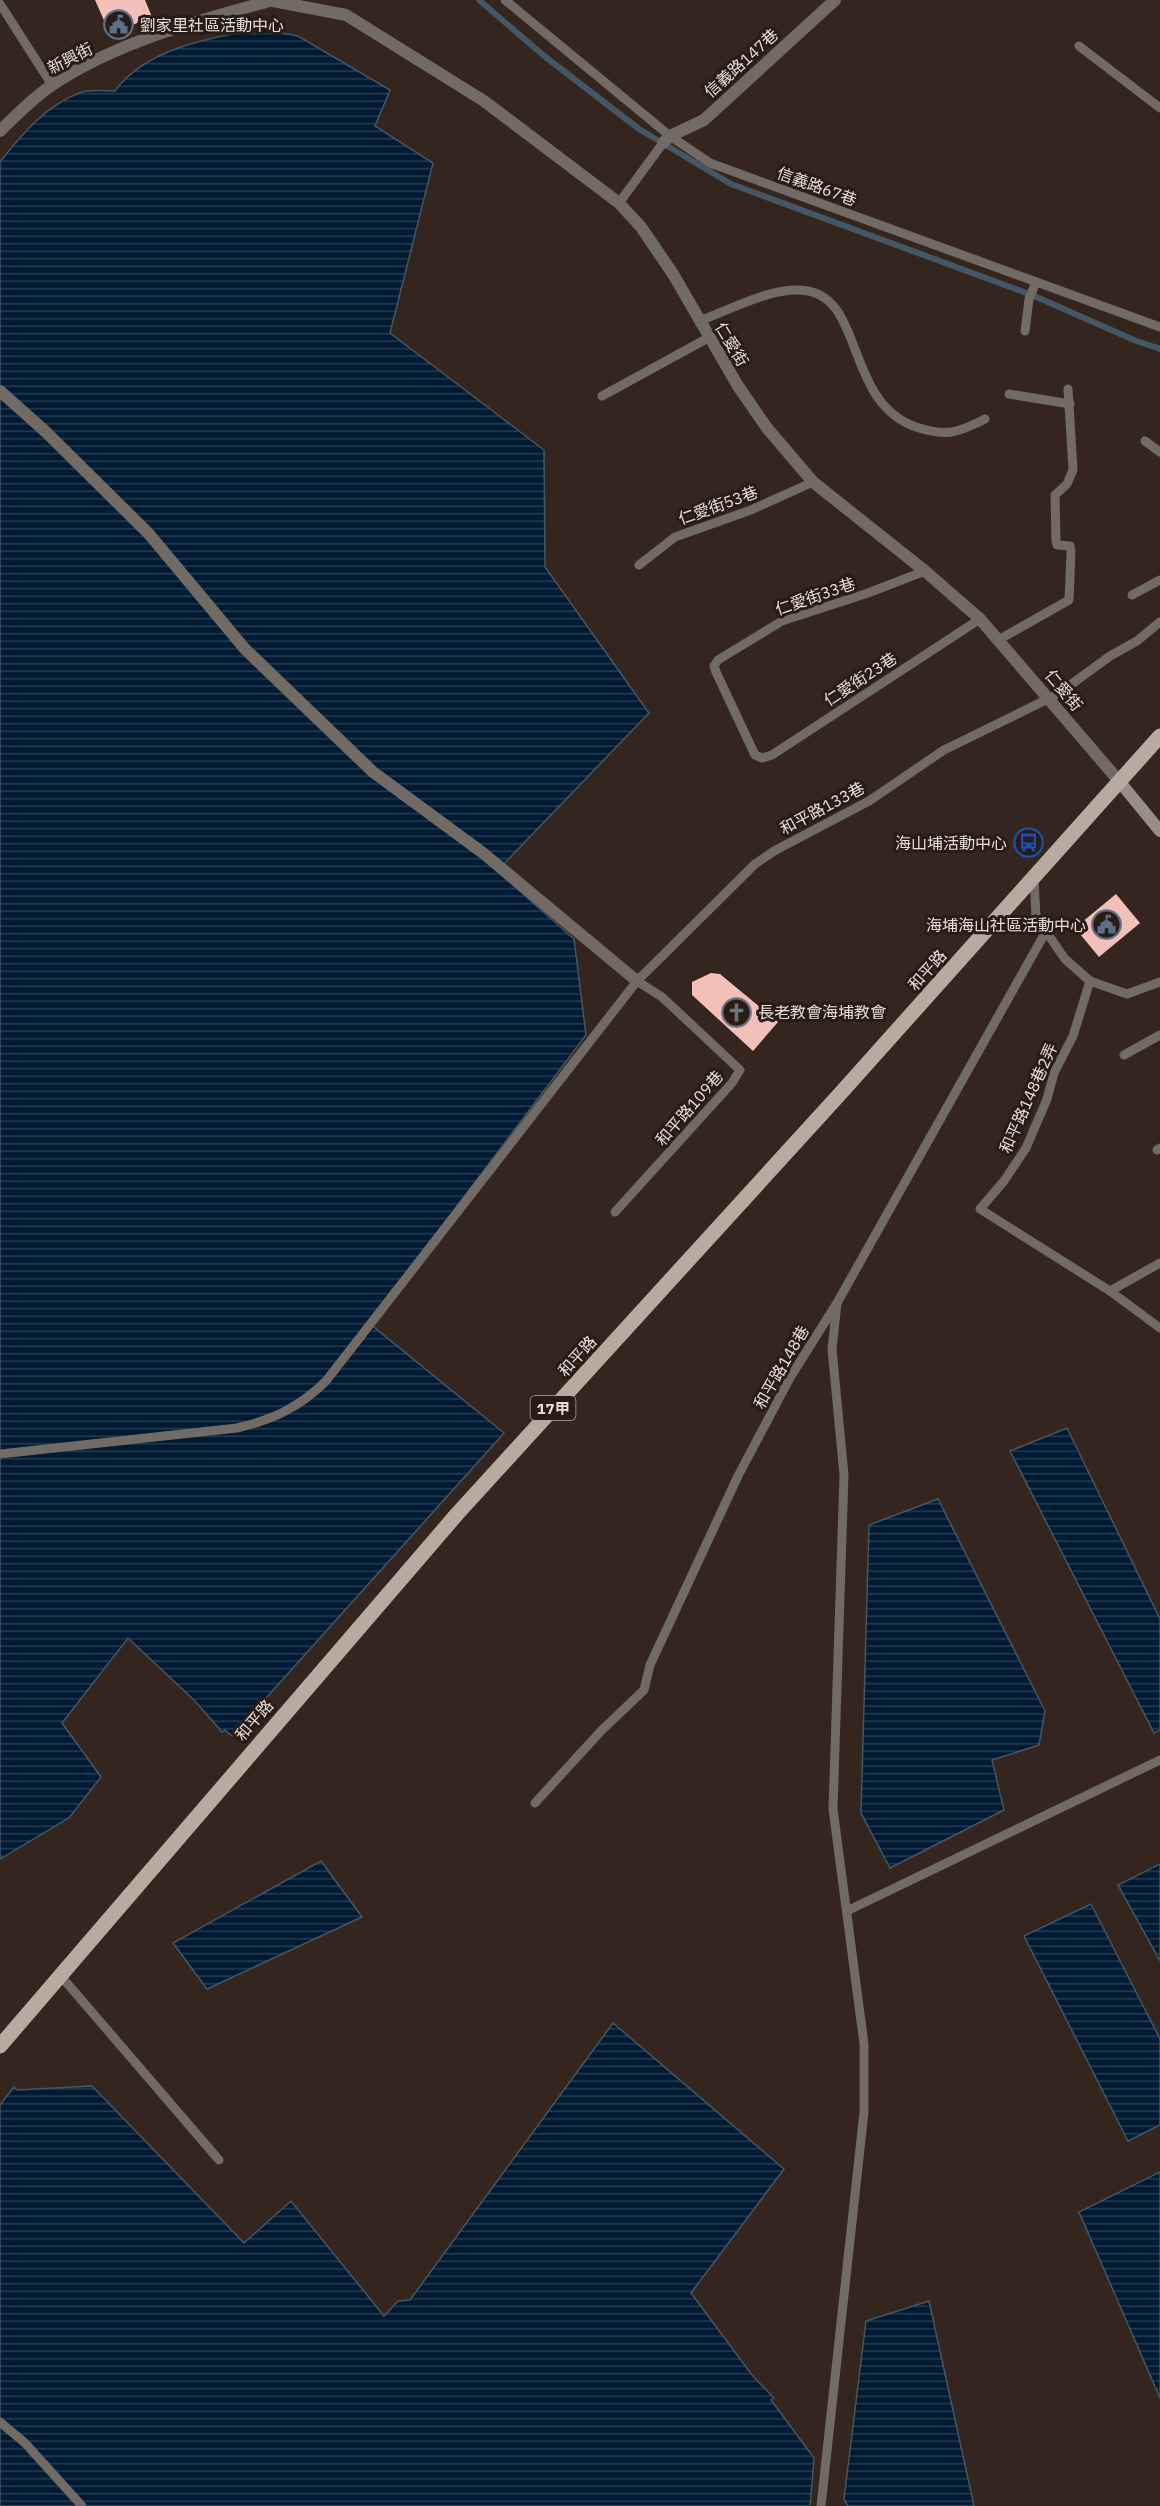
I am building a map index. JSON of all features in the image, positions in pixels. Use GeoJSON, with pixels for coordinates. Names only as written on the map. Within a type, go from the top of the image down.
{"type":"FeatureCollection","features":[{"type":"Feature","properties":{"kind":"main road","name":"17甲"},"geometry":{"type":"LineString","coordinates":[[1119,781],[1160,736]]}},
{"type":"Feature","properties":{"kind":"main road","name":"和平路"},"geometry":{"type":"LineString","coordinates":[[0,2046],[457,1514],[840,1095],[1119,781]]}},
{"type":"Feature","properties":{"kind":"street","name":"信義路147巷"},"geometry":{"type":"LineString","coordinates":[[667,140],[704,120],[835,0]]}},
{"type":"Feature","properties":{"kind":"street","name":"新興街"},"geometry":{"type":"LineString","coordinates":[[0,131],[52,85],[126,48],[184,25],[269,1]]}},
{"type":"Feature","properties":{"kind":"street","name":"仁愛街"},"geometry":{"type":"LineString","coordinates":[[269,1],[346,15],[484,100],[620,203],[673,274],[708,338],[767,428],[813,482],[925,571],[980,619],[1000,639],[1119,781]]}},
{"type":"Feature","properties":{"kind":"street"},"geometry":{"type":"LineString","coordinates":[[0,391],[46,432],[149,534],[245,649],[373,772],[483,853],[637,981]]}},
{"type":"Feature","properties":{"kind":"street"},"geometry":{"type":"LineString","coordinates":[[1119,781],[1160,831]]}},
{"type":"Feature","properties":{"kind":"lane","name":"信義路67巷"},"geometry":{"type":"LineString","coordinates":[[505,0],[667,140],[711,163],[1034,285],[1160,326]]}},
{"type":"Feature","properties":{"kind":"lane"},"geometry":{"type":"LineString","coordinates":[[0,4],[52,85]]}},
{"type":"Feature","properties":{"kind":"lane"},"geometry":{"type":"LineString","coordinates":[[1079,46],[1160,108]]}},
{"type":"Feature","properties":{"kind":"lane"},"geometry":{"type":"LineString","coordinates":[[620,203],[667,140]]}},
{"type":"Feature","properties":{"kind":"lane"},"geometry":{"type":"LineString","coordinates":[[1025,331],[1029,299],[1034,285]]}},
{"type":"Feature","properties":{"kind":"lane"},"geometry":{"type":"LineString","coordinates":[[699,321],[772,294],[808,291],[827,298],[841,313],[857,360],[873,391],[898,418],[937,433],[957,433],[985,418]]}},
{"type":"Feature","properties":{"kind":"lane"},"geometry":{"type":"LineString","coordinates":[[602,396],[708,338]]}},
{"type":"Feature","properties":{"kind":"lane"},"geometry":{"type":"LineString","coordinates":[[1000,639],[1070,600],[1071,552],[1070,546],[1057,545],[1055,495],[1067,484],[1073,470],[1068,388]]}},
{"type":"Feature","properties":{"kind":"lane"},"geometry":{"type":"LineString","coordinates":[[1009,394],[1070,404]]}},
{"type":"Feature","properties":{"kind":"lane"},"geometry":{"type":"LineString","coordinates":[[1144,441],[1160,452]]}},
{"type":"Feature","properties":{"kind":"lane","name":"仁愛街53巷"},"geometry":{"type":"LineString","coordinates":[[639,565],[675,537],[751,510],[813,482]]}},
{"type":"Feature","properties":{"kind":"lane","name":"仁愛街33巷"},"geometry":{"type":"LineString","coordinates":[[755,755],[716,672],[714,666],[718,660],[782,621],[868,593],[925,571]]}},
{"type":"Feature","properties":{"kind":"lane"},"geometry":{"type":"LineString","coordinates":[[1132,595],[1160,580]]}},
{"type":"Feature","properties":{"kind":"lane","name":"仁愛街23巷"},"geometry":{"type":"LineString","coordinates":[[755,755],[762,758],[772,755],[980,619]]}},
{"type":"Feature","properties":{"kind":"lane","name":"和平路133巷"},"geometry":{"type":"LineString","coordinates":[[0,1454],[237,1428],[265,1422],[294,1408],[308,1398],[326,1381],[637,981],[755,864],[774,851],[869,801],[944,750],[1049,698],[1110,656],[1137,641],[1160,622]]}},
{"type":"Feature","properties":{"kind":"lane"},"geometry":{"type":"LineString","coordinates":[[1034,878],[1033,899],[1036,917],[1065,959],[1090,981],[1127,994],[1160,982]]}},
{"type":"Feature","properties":{"kind":"lane","name":"和平路148巷"},"geometry":{"type":"LineString","coordinates":[[535,1803],[601,1731],[644,1689],[650,1665],[738,1476],[791,1376],[837,1303],[1045,933]]}},
{"type":"Feature","properties":{"kind":"lane","name":"和平路109巷"},"geometry":{"type":"LineString","coordinates":[[615,1212],[732,1083],[740,1070],[662,997],[637,981]]}},
{"type":"Feature","properties":{"kind":"lane","name":"和平路148巷2弄"},"geometry":{"type":"LineString","coordinates":[[1090,981],[1073,1036],[1054,1073],[1047,1099],[1026,1148],[1004,1181],[980,1209],[1110,1292],[1160,1328]]}},
{"type":"Feature","properties":{"kind":"lane"},"geometry":{"type":"LineString","coordinates":[[1124,1055],[1160,1035]]}},
{"type":"Feature","properties":{"kind":"lane"},"geometry":{"type":"LineString","coordinates":[[1110,1292],[1160,1263]]}},
{"type":"Feature","properties":{"kind":"lane"},"geometry":{"type":"LineString","coordinates":[[820,2506],[864,2112],[864,2044],[849,1910],[833,1809],[844,1475],[832,1349],[837,1303]]}},
{"type":"Feature","properties":{"kind":"lane"},"geometry":{"type":"LineString","coordinates":[[849,1910],[1160,1760]]}},
{"type":"Feature","properties":{"kind":"lane"},"geometry":{"type":"LineString","coordinates":[[60,1975],[219,2160]]}},
{"type":"Feature","properties":{"kind":"lane"},"geometry":{"type":"LineString","coordinates":[[0,2422],[25,2443],[82,2506]]}},
{"type":"Feature","properties":{"kind":"water"},"geometry":{"type":"Polygon","coordinates":[[[260,29],[298,36],[390,90],[375,126],[433,163],[390,333],[544,450],[545,567],[649,713],[497,871],[574,939],[586,1035],[369,1323],[504,1433],[232,1736],[225,1730],[222,1732],[195,1701],[128,1638],[62,1723],[101,1777],[69,1818],[0,1859],[0,162],[36,121],[69,97],[86,91],[115,91],[143,65],[180,47],[260,29]]]}},
{"type":"Feature","properties":{"kind":"water"},"geometry":{"type":"Polygon","coordinates":[[[1067,1428],[1160,1619],[1160,1730],[1154,1733],[1010,1451],[1067,1428]]]}},
{"type":"Feature","properties":{"kind":"water"},"geometry":{"type":"Polygon","coordinates":[[[938,1499],[1045,1711],[1039,1745],[992,1760],[1004,1810],[890,1868],[861,1813],[869,1525],[938,1499]]]}},
{"type":"Feature","properties":{"kind":"water"},"geometry":{"type":"Polygon","coordinates":[[[321,1861],[362,1917],[207,1989],[173,1943],[321,1861]]]}},
{"type":"Feature","properties":{"kind":"water"},"geometry":{"type":"Polygon","coordinates":[[[1160,1864],[1160,1961],[1118,1885],[1160,1864]]]}},
{"type":"Feature","properties":{"kind":"water"},"geometry":{"type":"Polygon","coordinates":[[[1091,1904],[1160,2039],[1160,2125],[1128,2141],[1024,1936],[1091,1904]]]}},
{"type":"Feature","properties":{"kind":"water"},"geometry":{"type":"Polygon","coordinates":[[[613,2023],[784,2169],[691,2293],[752,2375],[774,2398],[771,2400],[814,2458],[810,2506],[0,2506],[0,2105],[14,2087],[17,2090],[92,2086],[244,2243],[291,2201],[384,2316],[398,2301],[410,2300],[613,2023]]]}},
{"type":"Feature","properties":{"kind":"water"},"geometry":{"type":"Polygon","coordinates":[[[1160,2172],[1160,2398],[1079,2212],[1160,2172]]]}},
{"type":"Feature","properties":{"kind":"water"},"geometry":{"type":"Polygon","coordinates":[[[929,2301],[974,2506],[848,2506],[844,2499],[866,2321],[929,2301]]]}},
{"type":"Feature","properties":{"kind":"building","name":"劉家里社區活動中心"},"geometry":{"type":"Polygon","coordinates":[[[95,0],[145,0],[152,17],[110,34],[95,0]]]}},
{"type":"Feature","properties":{"kind":"building","name":"海埔海山社區活動中心"},"geometry":{"type":"Polygon","coordinates":[[[1116,894],[1140,923],[1099,957],[1075,928],[1116,894]]]}},
{"type":"Feature","properties":{"kind":"building","name":"長老教會海埔教會"},"geometry":{"type":"Polygon","coordinates":[[[711,973],[720,974],[778,1022],[753,1051],[692,995],[692,982],[711,973]]]}},
{"type":"Feature","properties":{"kind":"waterway"},"geometry":{"type":"LineString","coordinates":[[479,0],[543,55],[639,129],[731,184],[1032,295],[1134,340],[1160,349]]}},
{"type":"Feature","properties":{"kind":"place","name":"劉家里社區活動中心"},"geometry":{"type":"Point","coordinates":[119,25]}},
{"type":"Feature","properties":{"kind":"place","name":"海山埔活動中心"},"geometry":{"type":"Point","coordinates":[1028,843]}},
{"type":"Feature","properties":{"kind":"place","name":"海埔海山社區活動中心"},"geometry":{"type":"Point","coordinates":[1107,925]}},
{"type":"Feature","properties":{"kind":"place","name":"長老教會海埔教會"},"geometry":{"type":"Point","coordinates":[737,1012]}}]}
